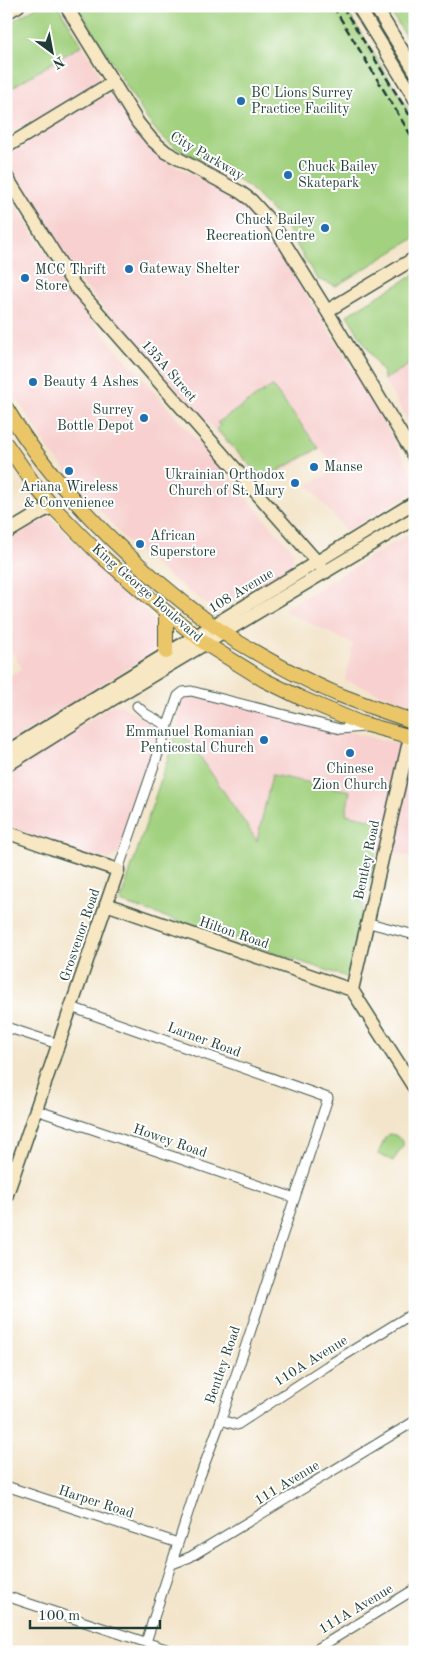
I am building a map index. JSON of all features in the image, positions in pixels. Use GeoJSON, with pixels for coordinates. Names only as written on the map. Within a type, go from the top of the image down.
{"type":"FeatureCollection","features":[{"type":"Feature","properties":{"kind":"main road","name":"King George Boulevard"},"geometry":{"type":"LineString","coordinates":[[6,408],[40,460],[110,538],[151,576],[219,629],[272,662],[336,693],[415,722]]}},
{"type":"Feature","properties":{"kind":"main road","name":"King George Boulevard"},"geometry":{"type":"LineString","coordinates":[[6,444],[36,488],[53,508],[105,559],[201,640],[264,680],[301,698],[360,722],[412,738]]}},
{"type":"Feature","properties":{"kind":"main road"},"geometry":{"type":"LineString","coordinates":[[166,612],[166,652]]}},
{"type":"Feature","properties":{"kind":"street"},"geometry":{"type":"LineString","coordinates":[[6,14],[18,6]]}},
{"type":"Feature","properties":{"kind":"street","name":"City Parkway"},"geometry":{"type":"LineString","coordinates":[[66,6],[138,123],[159,146],[181,162],[231,186],[251,200],[278,232],[415,457]]}},
{"type":"Feature","properties":{"kind":"street"},"geometry":{"type":"LineString","coordinates":[[358,6],[415,99]]}},
{"type":"Feature","properties":{"kind":"street"},"geometry":{"type":"LineString","coordinates":[[375,6],[415,71]]}},
{"type":"Feature","properties":{"kind":"street"},"geometry":{"type":"LineString","coordinates":[[6,147],[113,82]]}},
{"type":"Feature","properties":{"kind":"street","name":"135A Street"},"geometry":{"type":"LineString","coordinates":[[6,176],[74,285],[322,567]]}},
{"type":"Feature","properties":{"kind":"street"},"geometry":{"type":"LineString","coordinates":[[327,310],[415,258]]}},
{"type":"Feature","properties":{"kind":"street","name":"108 Avenue"},"geometry":{"type":"LineString","coordinates":[[322,567],[415,502]]}},
{"type":"Feature","properties":{"kind":"street"},"geometry":{"type":"LineString","coordinates":[[6,533],[41,512],[53,508]]}},
{"type":"Feature","properties":{"kind":"street","name":"108 Avenue"},"geometry":{"type":"LineString","coordinates":[[6,766],[113,699],[219,629],[322,567],[415,518]]}},
{"type":"Feature","properties":{"kind":"street","name":"108 Avenue"},"geometry":{"type":"LineString","coordinates":[[6,752],[166,652],[201,640]]}},
{"type":"Feature","properties":{"kind":"street","name":"King George Boulevard"},"geometry":{"type":"LineString","coordinates":[[191,691],[340,729],[374,727]]}},
{"type":"Feature","properties":{"kind":"street","name":"Grosvenor Road"},"geometry":{"type":"LineString","coordinates":[[6,1197],[12,1163],[36,1110],[178,696],[183,692],[191,691]]}},
{"type":"Feature","properties":{"kind":"street"},"geometry":{"type":"LineString","coordinates":[[137,706],[146,714],[168,726]]}},
{"type":"Feature","properties":{"kind":"street","name":"Bentley Road"},"geometry":{"type":"LineString","coordinates":[[352,990],[412,738]]}},
{"type":"Feature","properties":{"kind":"street"},"geometry":{"type":"LineString","coordinates":[[6,832],[118,870]]}},
{"type":"Feature","properties":{"kind":"street","name":"Hilton Road"},"geometry":{"type":"LineString","coordinates":[[106,904],[352,990]]}},
{"type":"Feature","properties":{"kind":"street"},"geometry":{"type":"LineString","coordinates":[[369,923],[415,935]]}},
{"type":"Feature","properties":{"kind":"street"},"geometry":{"type":"LineString","coordinates":[[352,990],[415,1089]]}},
{"type":"Feature","properties":{"kind":"street","name":"Larner Road"},"geometry":{"type":"LineString","coordinates":[[71,1007],[328,1098]]}},
{"type":"Feature","properties":{"kind":"street"},"geometry":{"type":"LineString","coordinates":[[6,1027],[58,1044]]}},
{"type":"Feature","properties":{"kind":"street","name":"Bentley Road"},"geometry":{"type":"LineString","coordinates":[[146,1642],[328,1098]]}},
{"type":"Feature","properties":{"kind":"street","name":"Howey Road"},"geometry":{"type":"LineString","coordinates":[[36,1110],[295,1198]]}},
{"type":"Feature","properties":{"kind":"street","name":"110A Avenue"},"geometry":{"type":"LineString","coordinates":[[221,1420],[237,1424],[415,1312]]}},
{"type":"Feature","properties":{"kind":"street","name":"111 Avenue"},"geometry":{"type":"LineString","coordinates":[[172,1564],[190,1558],[415,1422]]}},
{"type":"Feature","properties":{"kind":"street","name":"Harper Road"},"geometry":{"type":"LineString","coordinates":[[6,1486],[178,1543]]}},
{"type":"Feature","properties":{"kind":"street","name":"111A Avenue"},"geometry":{"type":"LineString","coordinates":[[312,1652],[415,1589]]}},
{"type":"Feature","properties":{"kind":"street"},"geometry":{"type":"LineString","coordinates":[[6,1596],[175,1652]]}},
{"type":"Feature","properties":{"kind":"shaded area"},"geometry":{"type":"Polygon","coordinates":[[[82,45],[98,71],[99,77],[97,82],[6,136],[6,91],[82,45]]]}},
{"type":"Feature","properties":{"kind":"shaded area"},"geometry":{"type":"Polygon","coordinates":[[[104,96],[110,96],[115,99],[136,131],[159,155],[173,165],[232,194],[259,219],[368,394],[415,479],[415,491],[346,531],[308,485],[335,469],[321,449],[264,482],[200,415],[79,280],[8,166],[7,159],[12,152],[104,96]]]}},
{"type":"Feature","properties":{"kind":"shaded area"},"geometry":{"type":"Polygon","coordinates":[[[6,189],[64,283],[95,324],[294,552],[292,565],[216,611],[170,577],[123,537],[49,450],[6,381],[6,189]]]}},
{"type":"Feature","properties":{"kind":"shaded area"},"geometry":{"type":"Polygon","coordinates":[[[415,361],[415,432],[384,380],[415,361]]]}},
{"type":"Feature","properties":{"kind":"shaded area"},"geometry":{"type":"Polygon","coordinates":[[[49,516],[101,571],[149,613],[159,630],[158,643],[151,653],[6,745],[6,678],[22,669],[6,642],[6,542],[49,516]]]}},
{"type":"Feature","properties":{"kind":"shaded area"},"geometry":{"type":"Polygon","coordinates":[[[415,530],[415,707],[345,680],[353,644],[283,610],[415,530]]]}},
{"type":"Feature","properties":{"kind":"shaded area"},"geometry":{"type":"Polygon","coordinates":[[[191,693],[415,748],[415,858],[377,848],[383,822],[346,814],[349,791],[272,775],[257,842],[191,743],[177,731],[183,699],[191,693]]]}},
{"type":"Feature","properties":{"kind":"shaded area"},"geometry":{"type":"Polygon","coordinates":[[[120,705],[152,723],[158,732],[118,854],[109,860],[95,858],[6,826],[6,775],[111,706],[120,705]]]}},
{"type":"Feature","properties":{"kind":"green space"},"geometry":{"type":"Polygon","coordinates":[[[38,6],[58,6],[82,45],[6,91],[6,25],[38,6]]]}},
{"type":"Feature","properties":{"kind":"green space"},"geometry":{"type":"Polygon","coordinates":[[[77,6],[344,6],[415,120],[415,238],[336,286],[317,279],[282,221],[249,187],[227,173],[176,148],[159,134],[147,119],[77,6]]]}},
{"type":"Feature","properties":{"kind":"green space"},"geometry":{"type":"Polygon","coordinates":[[[387,6],[415,6],[415,51],[387,6]]]}},
{"type":"Feature","properties":{"kind":"green space"},"geometry":{"type":"Polygon","coordinates":[[[415,274],[415,361],[384,380],[384,375],[347,315],[415,274]]]}},
{"type":"Feature","properties":{"kind":"green space"},"geometry":{"type":"Polygon","coordinates":[[[272,386],[319,448],[263,479],[216,429],[220,425],[217,423],[272,386]]]}},
{"type":"Feature","properties":{"kind":"green space"},"geometry":{"type":"Polygon","coordinates":[[[177,731],[191,743],[257,841],[272,775],[350,791],[346,814],[383,822],[347,977],[120,902],[177,731]]]}},
{"type":"Feature","properties":{"kind":"green space"},"geometry":{"type":"Polygon","coordinates":[[[389,1134],[395,1135],[403,1141],[403,1146],[393,1161],[378,1154],[385,1138],[389,1134]]]}},
{"type":"Feature","properties":{"kind":"railway"},"geometry":{"type":"LineString","coordinates":[[333,6],[415,142]]}},
{"type":"Feature","properties":{"kind":"railway"},"geometry":{"type":"LineString","coordinates":[[342,6],[415,124]]}},
{"type":"Feature","properties":{"kind":"place","name":"BC Lions Surrey Practice Facility"},"geometry":{"type":"Point","coordinates":[241,101]}},
{"type":"Feature","properties":{"kind":"place","name":"Chuck Bailey Skatepark"},"geometry":{"type":"Point","coordinates":[288,175]}},
{"type":"Feature","properties":{"kind":"place","name":"Chuck Bailey Recreation Centre"},"geometry":{"type":"Point","coordinates":[325,228]}},
{"type":"Feature","properties":{"kind":"place","name":"Gateway Shelter"},"geometry":{"type":"Point","coordinates":[129,269]}},
{"type":"Feature","properties":{"kind":"place","name":"MCC Thrift Store"},"geometry":{"type":"Point","coordinates":[25,278]}},
{"type":"Feature","properties":{"kind":"place","name":"Beauty 4 Ashes"},"geometry":{"type":"Point","coordinates":[33,382]}},
{"type":"Feature","properties":{"kind":"place","name":"Surrey Bottle Depot"},"geometry":{"type":"Point","coordinates":[144,418]}},
{"type":"Feature","properties":{"kind":"place","name":"Manse"},"geometry":{"type":"Point","coordinates":[314,467]}},
{"type":"Feature","properties":{"kind":"place","name":"Ariana Wireless & Convenience"},"geometry":{"type":"Point","coordinates":[69,471]}},
{"type":"Feature","properties":{"kind":"place","name":"Ukrainian Orthodox Church of St. Mary"},"geometry":{"type":"Point","coordinates":[295,483]}},
{"type":"Feature","properties":{"kind":"place","name":"African Superstore"},"geometry":{"type":"Point","coordinates":[140,544]}},
{"type":"Feature","properties":{"kind":"place","name":"Emmanuel Romanian Penticostal Church"},"geometry":{"type":"Point","coordinates":[264,740]}},
{"type":"Feature","properties":{"kind":"place","name":"Chinese Zion Church"},"geometry":{"type":"Point","coordinates":[350,753]}}]}
